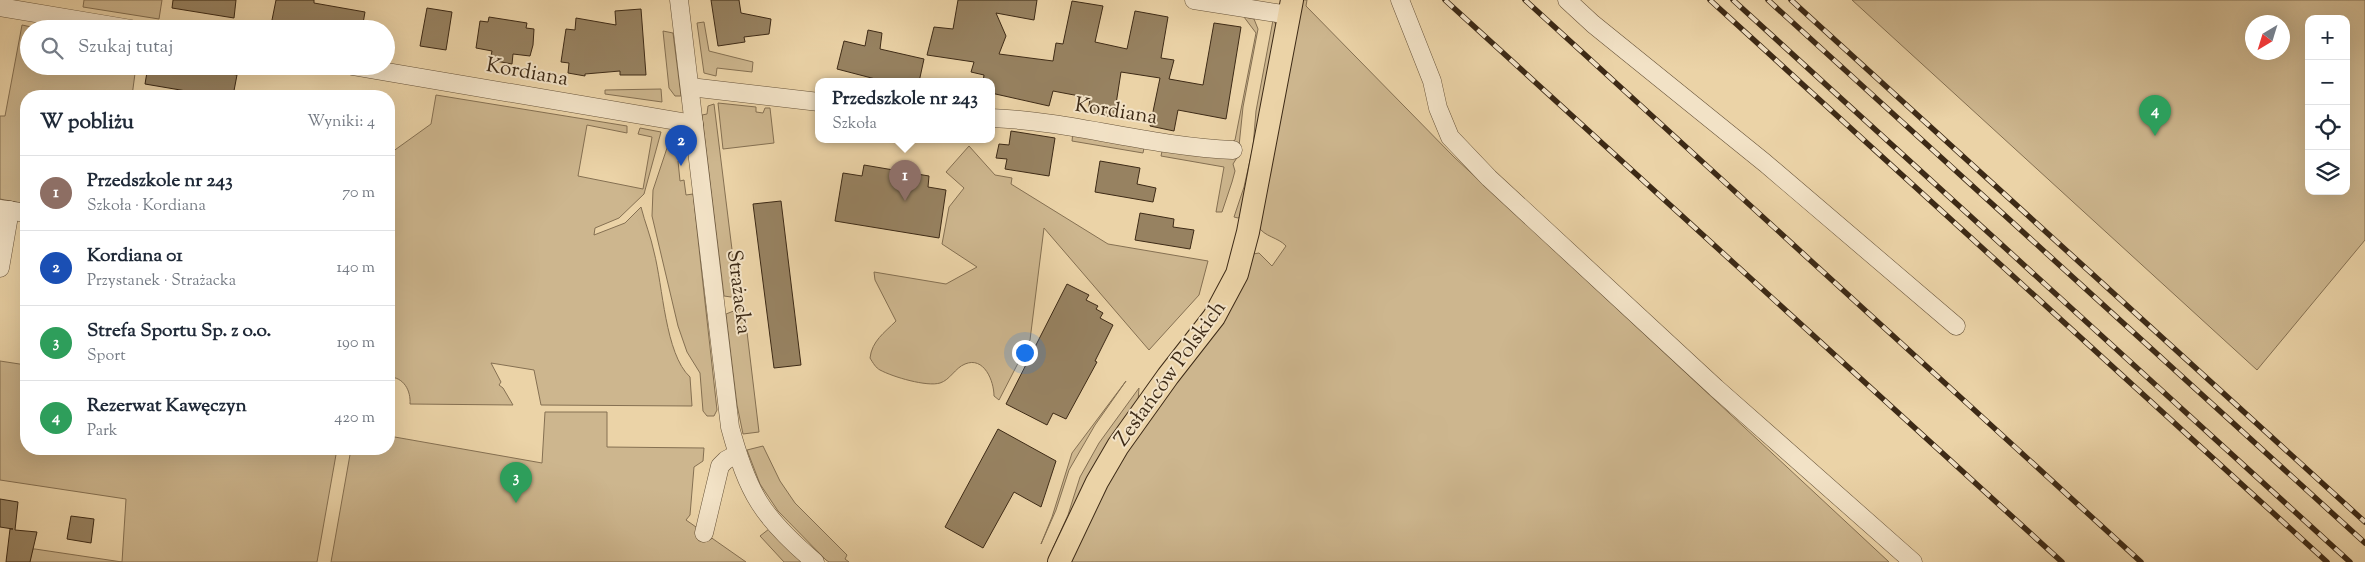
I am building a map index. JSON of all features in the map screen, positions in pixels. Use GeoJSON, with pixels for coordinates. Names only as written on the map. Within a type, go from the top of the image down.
{"type":"FeatureCollection","features":[{"type":"Feature","properties":{"kind":"main road","name":"Zesłańców Polskich"},"geometry":{"type":"LineString","coordinates":[[1059,562],[1093,490],[1118,446],[1214,317],[1237,274],[1248,232],[1290,8]]}},
{"type":"Feature","properties":{"kind":"street","name":"Strażacka"},"geometry":{"type":"LineString","coordinates":[[679,0],[730,427],[746,480],[762,508],[780,532],[815,562]]}},
{"type":"Feature","properties":{"kind":"street"},"geometry":{"type":"LineString","coordinates":[[1194,0],[1290,8]]}},
{"type":"Feature","properties":{"kind":"street"},"geometry":{"type":"LineString","coordinates":[[1400,0],[1432,81],[1438,108],[1450,137],[1489,178],[1716,388],[1913,562]]}},
{"type":"Feature","properties":{"kind":"street"},"geometry":{"type":"LineString","coordinates":[[1567,0],[1593,24],[1765,163],[1956,326]]}},
{"type":"Feature","properties":{"kind":"street"},"geometry":{"type":"LineString","coordinates":[[0,7],[77,20]]}},
{"type":"Feature","properties":{"kind":"street","name":"Kordiana"},"geometry":{"type":"LineString","coordinates":[[395,73],[694,124]]}},
{"type":"Feature","properties":{"kind":"street"},"geometry":{"type":"LineString","coordinates":[[690,87],[815,102]]}},
{"type":"Feature","properties":{"kind":"street","name":"Kordiana"},"geometry":{"type":"LineString","coordinates":[[995,118],[1019,119],[1170,143],[1233,150]]}},
{"type":"Feature","properties":{"kind":"street"},"geometry":{"type":"LineString","coordinates":[[0,268],[12,211]]}},
{"type":"Feature","properties":{"kind":"street"},"geometry":{"type":"LineString","coordinates":[[704,533],[720,466],[737,454]]}},
{"type":"Feature","properties":{"kind":"shaded area"},"geometry":{"type":"Polygon","coordinates":[[[84,0],[162,0],[159,19],[83,7],[84,0]]]}},
{"type":"Feature","properties":{"kind":"shaded area"},"geometry":{"type":"Polygon","coordinates":[[[1301,0],[1307,0],[1306,6],[1454,157],[1889,562],[1069,562],[1113,471],[1253,254],[1259,253],[1272,266],[1286,246],[1261,230],[1258,226],[1301,0]]]}},
{"type":"Feature","properties":{"kind":"shaded area"},"geometry":{"type":"Polygon","coordinates":[[[1852,0],[2365,0],[2365,240],[2257,370],[1852,0]]]}},
{"type":"Feature","properties":{"kind":"shaded area"},"geometry":{"type":"Polygon","coordinates":[[[1244,17],[1254,19],[1258,29],[1243,107],[1239,146],[1226,146],[1235,140],[1256,33],[1244,17]]]}},
{"type":"Feature","properties":{"kind":"shaded area"},"geometry":{"type":"Polygon","coordinates":[[[1273,20],[1277,26],[1242,216],[1238,218],[1234,217],[1244,187],[1253,147],[1256,111],[1273,20]]]}},
{"type":"Feature","properties":{"kind":"shaded area"},"geometry":{"type":"Polygon","coordinates":[[[704,22],[709,51],[753,62],[752,72],[717,68],[716,76],[704,73],[697,23],[704,22]]]}},
{"type":"Feature","properties":{"kind":"shaded area"},"geometry":{"type":"Polygon","coordinates":[[[663,31],[673,33],[681,96],[675,96],[669,88],[663,31]]]}},
{"type":"Feature","properties":{"kind":"shaded area"},"geometry":{"type":"Polygon","coordinates":[[[20,36],[20,75],[135,75],[133,90],[20,90],[20,203],[0,199],[0,116],[5,116],[20,36]]]}},
{"type":"Feature","properties":{"kind":"shaded area"},"geometry":{"type":"Polygon","coordinates":[[[661,89],[662,102],[605,94],[605,90],[661,89]]]}},
{"type":"Feature","properties":{"kind":"shaded area"},"geometry":{"type":"Polygon","coordinates":[[[436,95],[627,126],[627,133],[587,125],[578,176],[643,189],[652,137],[638,134],[640,128],[661,132],[644,194],[619,218],[595,228],[594,235],[625,223],[641,207],[654,252],[670,336],[675,353],[690,377],[692,406],[541,405],[534,370],[491,363],[501,382],[499,385],[503,388],[513,405],[410,404],[406,386],[399,379],[395,378],[395,150],[431,124],[436,95]]]}},
{"type":"Feature","properties":{"kind":"shaded area"},"geometry":{"type":"Polygon","coordinates":[[[718,103],[756,107],[756,112],[763,113],[765,108],[770,108],[774,143],[723,149],[718,103]]]}},
{"type":"Feature","properties":{"kind":"shaded area"},"geometry":{"type":"Polygon","coordinates":[[[714,104],[738,298],[724,296],[702,115],[707,114],[708,106],[714,104]]]}},
{"type":"Feature","properties":{"kind":"shaded area"},"geometry":{"type":"Polygon","coordinates":[[[1073,132],[1145,143],[1143,153],[1072,141],[1073,132]]]}},
{"type":"Feature","properties":{"kind":"shaded area"},"geometry":{"type":"Polygon","coordinates":[[[674,134],[680,138],[682,160],[678,161],[680,181],[684,180],[686,195],[693,194],[717,410],[714,416],[707,416],[703,411],[700,373],[687,352],[678,326],[652,216],[653,190],[671,136],[674,134]]]}},
{"type":"Feature","properties":{"kind":"shaded area"},"geometry":{"type":"Polygon","coordinates":[[[969,146],[995,175],[1012,178],[1011,184],[1108,244],[1208,261],[1199,295],[1149,350],[1044,228],[1030,340],[999,400],[994,396],[994,390],[987,371],[972,362],[958,368],[944,381],[934,384],[910,381],[879,369],[870,358],[871,352],[879,338],[896,321],[875,280],[874,272],[946,284],[977,267],[942,244],[949,207],[964,188],[946,172],[969,146]]]}},
{"type":"Feature","properties":{"kind":"shaded area"},"geometry":{"type":"Polygon","coordinates":[[[1163,147],[1238,156],[1233,164],[1235,171],[1222,212],[1216,212],[1224,167],[1161,156],[1163,147]]]}},
{"type":"Feature","properties":{"kind":"shaded area"},"geometry":{"type":"Polygon","coordinates":[[[744,307],[759,432],[743,434],[737,405],[726,314],[744,307]]]}},
{"type":"Feature","properties":{"kind":"shaded area"},"geometry":{"type":"Polygon","coordinates":[[[0,361],[20,364],[20,455],[336,455],[317,562],[122,562],[126,499],[0,480],[0,361]]]}},
{"type":"Feature","properties":{"kind":"shaded area"},"geometry":{"type":"Polygon","coordinates":[[[1126,381],[1095,425],[1069,470],[1056,510],[1041,544],[1052,517],[1072,453],[1126,381]]]}},
{"type":"Feature","properties":{"kind":"shaded area"},"geometry":{"type":"Polygon","coordinates":[[[1139,388],[1138,402],[1053,548],[1068,515],[1080,477],[1099,443],[1139,388]]]}},
{"type":"Feature","properties":{"kind":"shaded area"},"geometry":{"type":"Polygon","coordinates":[[[545,412],[607,412],[607,447],[704,448],[703,461],[694,467],[690,515],[686,520],[746,562],[331,562],[350,455],[395,455],[395,437],[542,463],[545,412]]]}},
{"type":"Feature","properties":{"kind":"shaded area"},"geometry":{"type":"Polygon","coordinates":[[[763,446],[780,481],[795,503],[847,555],[845,559],[849,562],[829,562],[826,560],[778,511],[760,484],[747,450],[763,446]]]}},
{"type":"Feature","properties":{"kind":"shaded area"},"geometry":{"type":"Polygon","coordinates":[[[769,529],[802,562],[784,562],[760,536],[769,529]]]}},
{"type":"Feature","properties":{"kind":"shaded area"},"geometry":{"type":"Polygon","coordinates":[[[32,549],[35,549],[122,562],[30,562],[32,549]]]}},
{"type":"Feature","properties":{"kind":"building"},"geometry":{"type":"Polygon","coordinates":[[[173,0],[236,0],[234,18],[172,8],[173,0]]]}},
{"type":"Feature","properties":{"kind":"building"},"geometry":{"type":"Polygon","coordinates":[[[276,0],[314,0],[314,3],[365,12],[364,20],[272,20],[276,0]]]}},
{"type":"Feature","properties":{"kind":"building"},"geometry":{"type":"Polygon","coordinates":[[[711,0],[739,0],[741,13],[771,19],[769,34],[744,37],[745,42],[718,46],[711,0]]]}},
{"type":"Feature","properties":{"kind":"building"},"geometry":{"type":"Polygon","coordinates":[[[958,0],[1037,0],[1034,20],[996,13],[1006,36],[999,54],[1053,61],[1056,43],[1063,44],[1072,1],[1103,6],[1095,42],[1127,49],[1135,11],[1168,17],[1161,58],[1174,60],[1169,79],[1203,85],[1214,23],[1241,27],[1226,119],[1178,110],[1174,131],[1150,126],[1160,78],[1121,72],[1114,117],[1088,113],[1090,98],[1053,91],[1049,106],[995,94],[995,78],[984,78],[984,75],[971,72],[974,62],[927,55],[934,27],[953,29],[958,0]]]}},
{"type":"Feature","properties":{"kind":"building"},"geometry":{"type":"Polygon","coordinates":[[[427,8],[452,12],[446,50],[420,46],[427,8]]]}},
{"type":"Feature","properties":{"kind":"building"},"geometry":{"type":"Polygon","coordinates":[[[641,9],[646,75],[620,75],[620,71],[585,74],[585,76],[568,73],[569,63],[561,62],[566,29],[575,30],[576,18],[616,25],[615,11],[641,9]]]}},
{"type":"Feature","properties":{"kind":"building"},"geometry":{"type":"Polygon","coordinates":[[[489,17],[527,23],[526,28],[534,29],[530,56],[513,54],[512,64],[490,60],[492,51],[476,48],[480,21],[488,22],[489,17]]]}},
{"type":"Feature","properties":{"kind":"building"},"geometry":{"type":"Polygon","coordinates":[[[868,30],[882,33],[880,49],[924,59],[920,78],[872,78],[837,69],[844,41],[865,46],[868,30]]]}},
{"type":"Feature","properties":{"kind":"building"},"geometry":{"type":"Polygon","coordinates":[[[146,75],[237,75],[234,90],[180,90],[145,84],[146,75]]]}},
{"type":"Feature","properties":{"kind":"building"},"geometry":{"type":"Polygon","coordinates":[[[1011,131],[1055,138],[1049,176],[1005,169],[1007,159],[996,158],[999,144],[1009,145],[1011,131]]]}},
{"type":"Feature","properties":{"kind":"building"},"geometry":{"type":"Polygon","coordinates":[[[1100,161],[1140,168],[1137,184],[1156,188],[1153,202],[1095,192],[1100,161]]]}},
{"type":"Feature","properties":{"kind":"building"},"geometry":{"type":"Polygon","coordinates":[[[864,165],[929,176],[928,187],[946,190],[939,238],[835,221],[843,173],[862,176],[864,165]]]}},
{"type":"Feature","properties":{"kind":"building"},"geometry":{"type":"Polygon","coordinates":[[[781,201],[801,365],[774,368],[753,204],[781,201]]]}},
{"type":"Feature","properties":{"kind":"building"},"geometry":{"type":"Polygon","coordinates":[[[1140,213],[1174,219],[1173,227],[1194,230],[1190,249],[1135,240],[1140,213]]]}},
{"type":"Feature","properties":{"kind":"building"},"geometry":{"type":"Polygon","coordinates":[[[1067,284],[1089,295],[1086,300],[1098,306],[1096,309],[1103,313],[1100,318],[1113,325],[1095,361],[1097,362],[1066,419],[1053,413],[1047,425],[1006,404],[1067,284]]]}},
{"type":"Feature","properties":{"kind":"building"},"geometry":{"type":"Polygon","coordinates":[[[998,429],[1056,461],[1041,507],[1014,492],[983,548],[945,527],[998,429]]]}},
{"type":"Feature","properties":{"kind":"building"},"geometry":{"type":"Polygon","coordinates":[[[0,499],[18,502],[15,530],[37,532],[30,562],[6,562],[10,529],[13,529],[0,527],[0,499]]]}},
{"type":"Feature","properties":{"kind":"building"},"geometry":{"type":"Polygon","coordinates":[[[71,516],[94,519],[91,543],[67,539],[71,516]]]}},
{"type":"Feature","properties":{"kind":"railway"},"geometry":{"type":"LineString","coordinates":[[1445,0],[2062,562]]}},
{"type":"Feature","properties":{"kind":"railway"},"geometry":{"type":"LineString","coordinates":[[1525,0],[2141,562]]}},
{"type":"Feature","properties":{"kind":"railway"},"geometry":{"type":"LineString","coordinates":[[1710,0],[2327,562]]}},
{"type":"Feature","properties":{"kind":"railway"},"geometry":{"type":"LineString","coordinates":[[1733,0],[2350,562]]}},
{"type":"Feature","properties":{"kind":"railway"},"geometry":{"type":"LineString","coordinates":[[1768,0],[2365,543]]}},
{"type":"Feature","properties":{"kind":"railway"},"geometry":{"type":"LineString","coordinates":[[1791,0],[2365,522]]}},
{"type":"Feature","properties":{"kind":"place","name":"Rezerwat Kawęczyn"},"geometry":{"type":"Point","coordinates":[2155,136]}},
{"type":"Feature","properties":{"kind":"place","name":"Kordiana 01"},"geometry":{"type":"Point","coordinates":[681,166]}},
{"type":"Feature","properties":{"kind":"place","name":"Przedszkole nr 243"},"geometry":{"type":"Point","coordinates":[905,201]}},
{"type":"Feature","properties":{"kind":"place","name":"Strefa Sportu Sp. z o.o."},"geometry":{"type":"Point","coordinates":[516,503]}}]}
